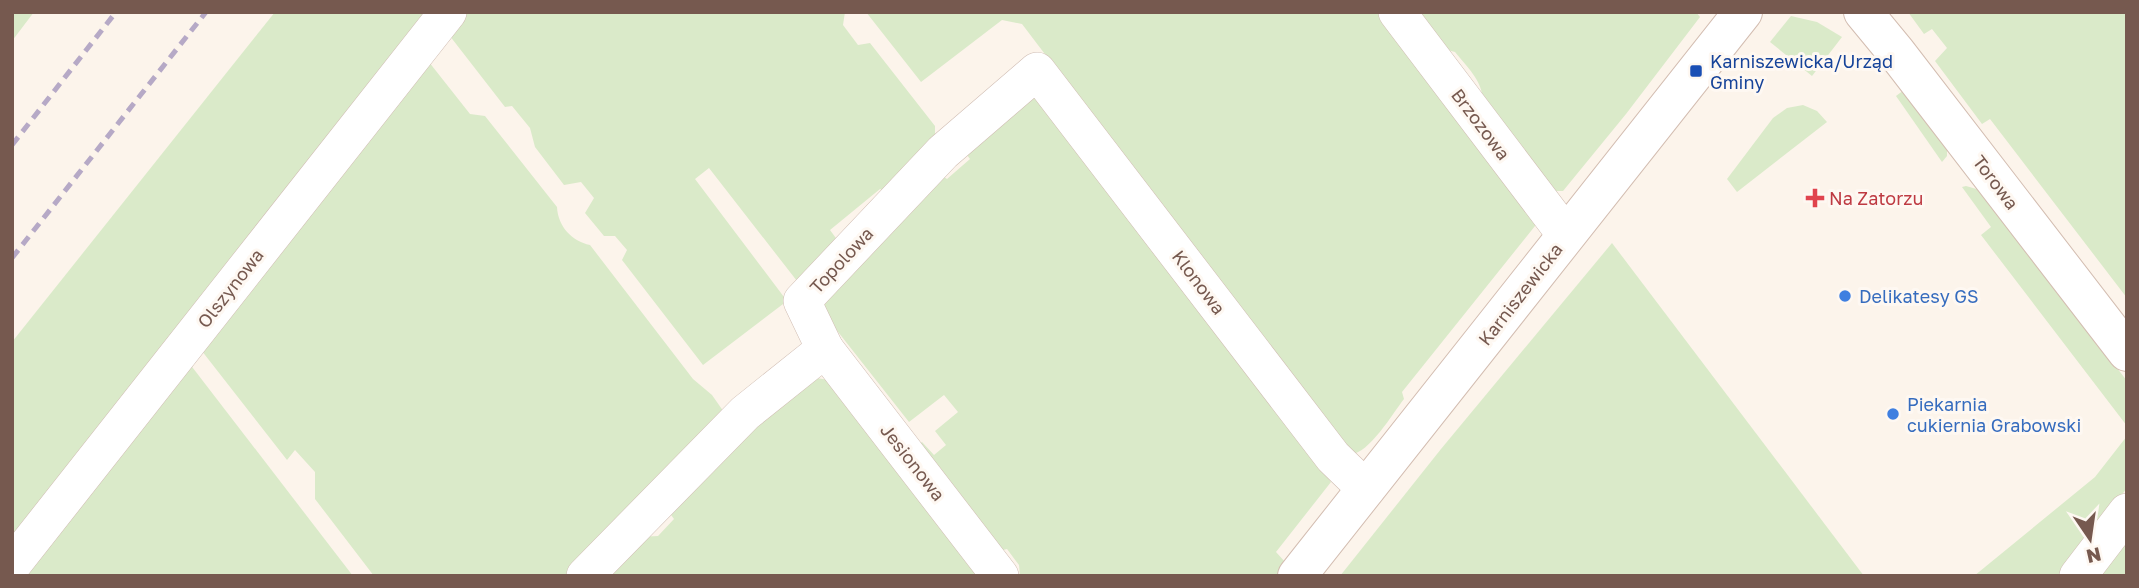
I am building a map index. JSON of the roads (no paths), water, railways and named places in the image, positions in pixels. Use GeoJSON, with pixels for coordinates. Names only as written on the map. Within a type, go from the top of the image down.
{"type":"FeatureCollection","features":[{"type":"Feature","properties":{"kind":"street","name":"Olszynowa"},"geometry":{"type":"LineString","coordinates":[[12,565],[448,12]]}},
{"type":"Feature","properties":{"kind":"street","name":"Brzozowa"},"geometry":{"type":"LineString","coordinates":[[1397,12],[1566,235]]}},
{"type":"Feature","properties":{"kind":"street","name":"Karniszewicka"},"geometry":{"type":"LineString","coordinates":[[1297,576],[1743,12]]}},
{"type":"Feature","properties":{"kind":"street","name":"Torowa"},"geometry":{"type":"LineString","coordinates":[[1863,12],[2127,352]]}},
{"type":"Feature","properties":{"kind":"street","name":"Topolowa"},"geometry":{"type":"LineString","coordinates":[[825,349],[802,301],[943,152],[1037,71]]}},
{"type":"Feature","properties":{"kind":"street","name":"Klonowa"},"geometry":{"type":"LineString","coordinates":[[1037,71],[1333,457],[1366,489]]}},
{"type":"Feature","properties":{"kind":"street"},"geometry":{"type":"LineString","coordinates":[[585,576],[745,413],[825,349]]}},
{"type":"Feature","properties":{"kind":"street","name":"Jesionowa"},"geometry":{"type":"LineString","coordinates":[[825,349],[1000,576]]}},
{"type":"Feature","properties":{"kind":"street"},"geometry":{"type":"LineString","coordinates":[[2078,576],[2127,512]]}},
{"type":"Feature","properties":{"kind":"railway"},"geometry":{"type":"LineString","coordinates":[[12,145],[116,12]]}},
{"type":"Feature","properties":{"kind":"railway"},"geometry":{"type":"LineString","coordinates":[[12,258],[206,12]]}},
{"type":"Feature","properties":{"kind":"place","name":"Karniszewicka/Urząd Gminy"},"geometry":{"type":"Point","coordinates":[1696,71]}},
{"type":"Feature","properties":{"kind":"place","name":"Na Zatorzu"},"geometry":{"type":"Point","coordinates":[1815,198]}},
{"type":"Feature","properties":{"kind":"place","name":"Delikatesy GS"},"geometry":{"type":"Point","coordinates":[1845,296]}},
{"type":"Feature","properties":{"kind":"place","name":"Piekarnia cukiernia Grabowski"},"geometry":{"type":"Point","coordinates":[1893,414]}}]}
